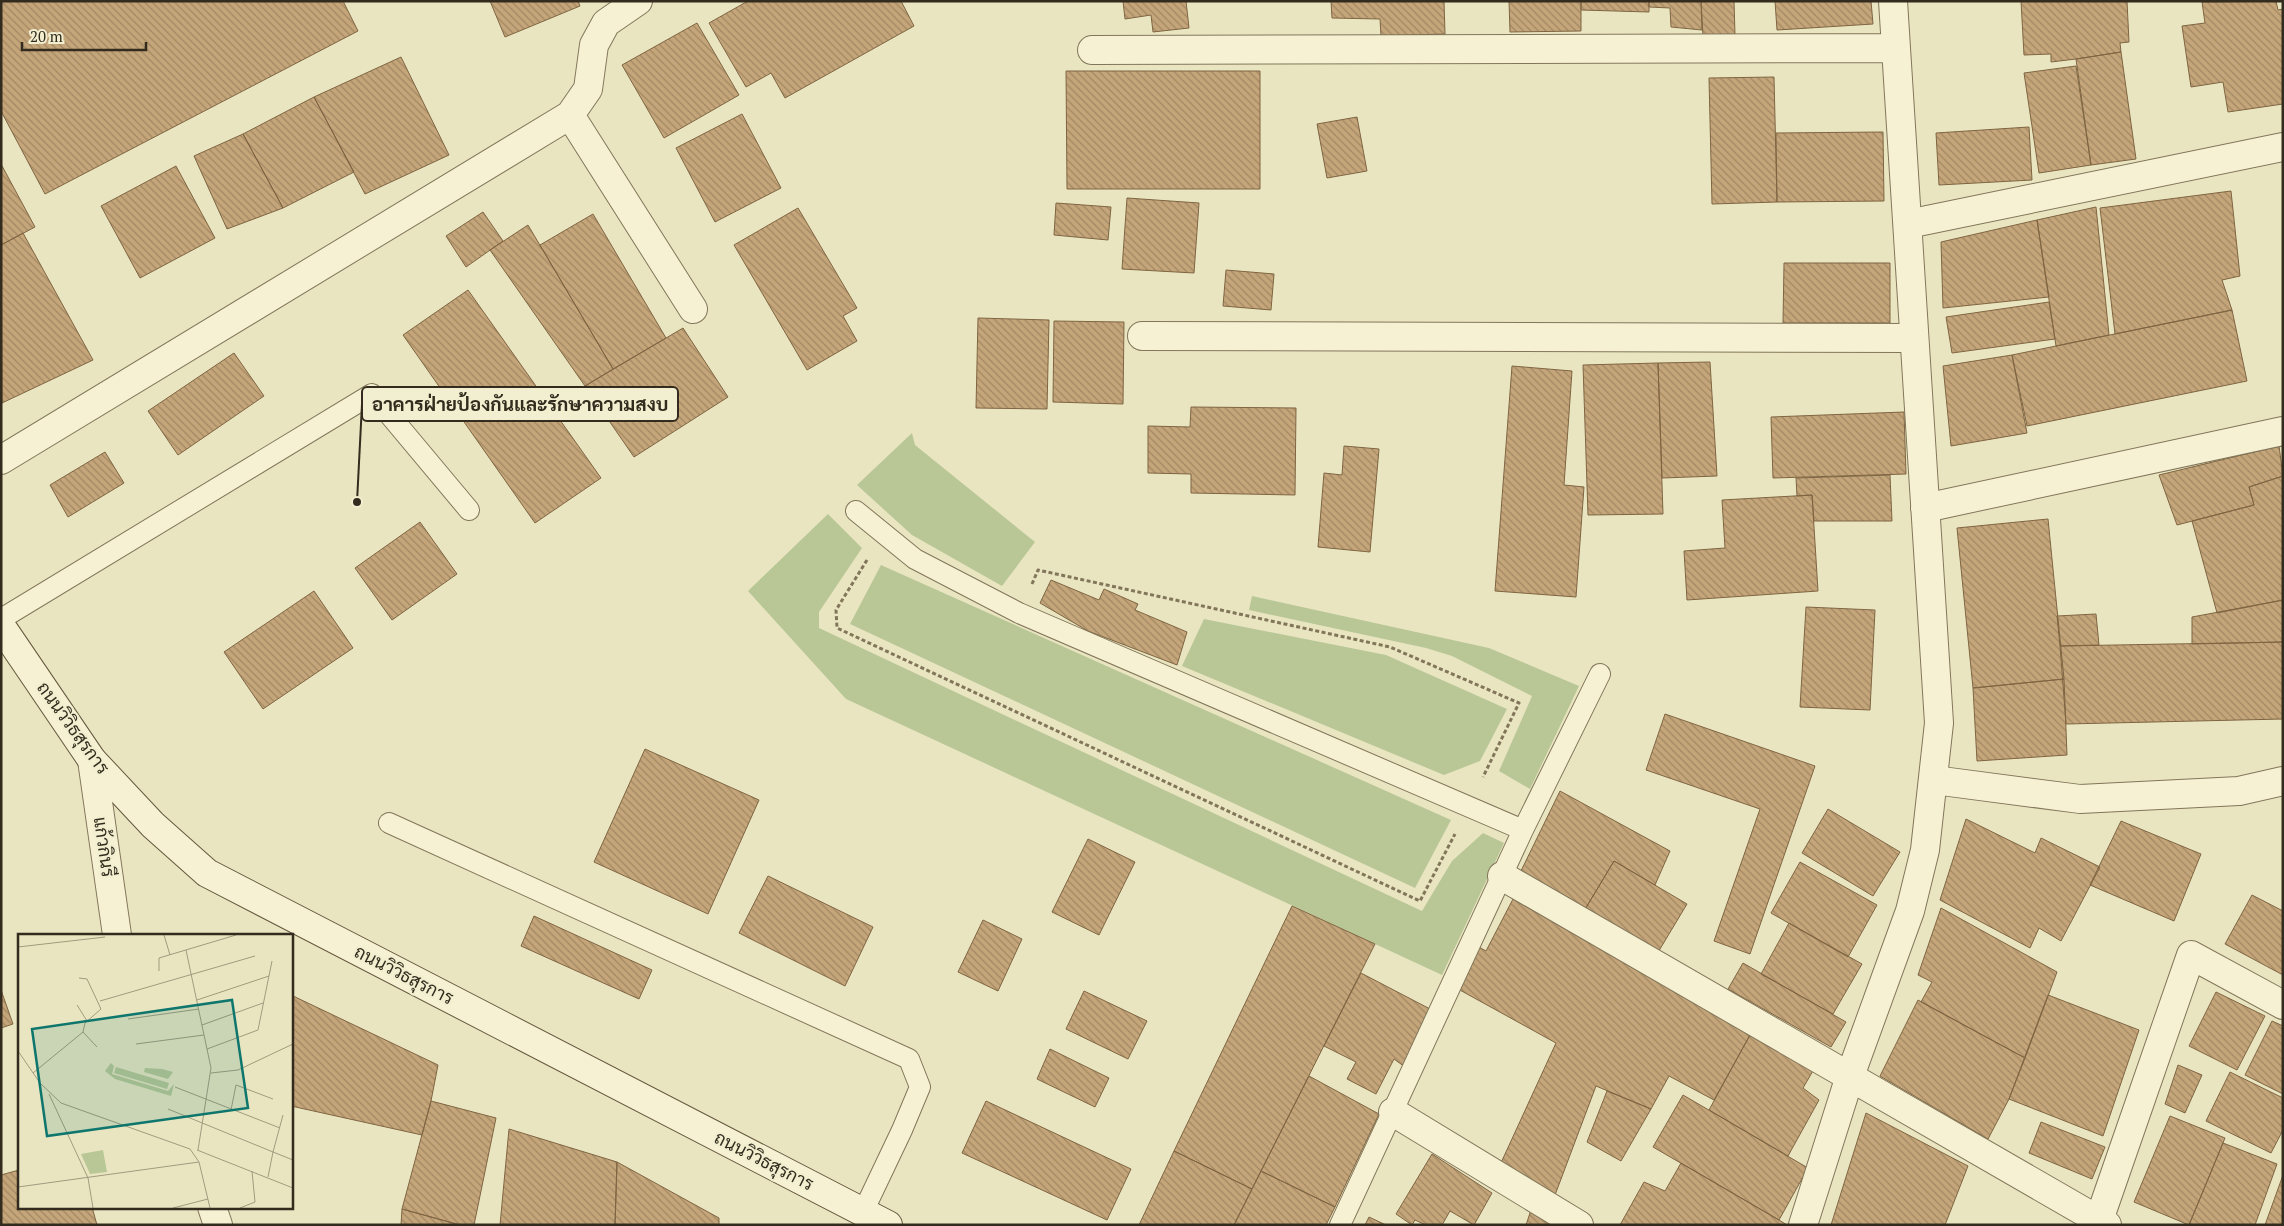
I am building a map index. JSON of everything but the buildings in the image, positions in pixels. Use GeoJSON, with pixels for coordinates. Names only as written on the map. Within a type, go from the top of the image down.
{"type":"FeatureCollection","features":[{"type":"Feature","properties":{"kind":"street"},"geometry":{"type":"LineString","coordinates":[[1803,1225],[1850,1076],[1910,911],[1925,850],[1939,723],[1893,1]]}},
{"type":"Feature","properties":{"kind":"street"},"geometry":{"type":"LineString","coordinates":[[1,460],[570,115],[588,89],[594,45],[606,22],[631,3]]}},
{"type":"Feature","properties":{"kind":"street"},"geometry":{"type":"LineString","coordinates":[[1092,50],[1896,48]]}},
{"type":"Feature","properties":{"kind":"street"},"geometry":{"type":"LineString","coordinates":[[570,115],[693,309]]}},
{"type":"Feature","properties":{"kind":"street"},"geometry":{"type":"LineString","coordinates":[[1908,224],[2283,147]]}},
{"type":"Feature","properties":{"kind":"street"},"geometry":{"type":"LineString","coordinates":[[1142,336],[1914,338]]}},
{"type":"Feature","properties":{"kind":"street"},"geometry":{"type":"LineString","coordinates":[[1925,508],[2283,431]]}},
{"type":"Feature","properties":{"kind":"street","name":"ถนนวิวิธสุรการ"},"geometry":{"type":"LineString","coordinates":[[1,626],[92,760],[153,825],[207,872],[888,1225]]}},
{"type":"Feature","properties":{"kind":"street","name":"แก้วกินรี"},"geometry":{"type":"LineString","coordinates":[[92,760],[117,934]]}},
{"type":"Feature","properties":{"kind":"street"},"geometry":{"type":"LineString","coordinates":[[1934,780],[2080,799],[2239,791],[2283,781]]}},
{"type":"Feature","properties":{"kind":"street"},"geometry":{"type":"LineString","coordinates":[[1502,876],[2103,1222],[2191,955],[2283,1005]]}},
{"type":"Feature","properties":{"kind":"street"},"geometry":{"type":"LineString","coordinates":[[1393,1112],[1579,1225]]}},
{"type":"Feature","properties":{"kind":"street"},"geometry":{"type":"LineString","coordinates":[[212,1208],[218,1225]]}},
{"type":"Feature","properties":{"kind":"lane"},"geometry":{"type":"LineString","coordinates":[[1,620],[372,394],[469,510]]}},
{"type":"Feature","properties":{"kind":"lane"},"geometry":{"type":"LineString","coordinates":[[856,511],[915,559],[1019,613],[1523,830]]}},
{"type":"Feature","properties":{"kind":"lane"},"geometry":{"type":"LineString","coordinates":[[1340,1225],[1523,830],[1600,674]]}},
{"type":"Feature","properties":{"kind":"lane"},"geometry":{"type":"LineString","coordinates":[[390,823],[909,1059],[920,1087],[863,1212]]}},
{"type":"Feature","properties":{"kind":"green space"},"geometry":{"type":"Polygon","coordinates":[[[912,433],[915,445],[1035,542],[1002,586],[912,535],[857,485],[912,433]]]}},
{"type":"Feature","properties":{"kind":"green space"},"geometry":{"type":"Polygon","coordinates":[[[828,514],[862,548],[819,612],[819,628],[1422,911],[1452,861],[1483,833],[1504,843],[1442,975],[846,699],[748,591],[828,514]]]}},
{"type":"Feature","properties":{"kind":"green space"},"geometry":{"type":"Polygon","coordinates":[[[881,565],[1451,820],[1415,888],[850,624],[881,565]]]}},
{"type":"Feature","properties":{"kind":"green space"},"geometry":{"type":"Polygon","coordinates":[[[1252,596],[1489,648],[1579,686],[1530,789],[1499,771],[1532,696],[1452,656],[1426,648],[1249,610],[1252,596]]]}},
{"type":"Feature","properties":{"kind":"green space"},"geometry":{"type":"Polygon","coordinates":[[[1204,619],[1386,655],[1507,709],[1480,761],[1444,775],[1182,666],[1204,619]]]}},
{"type":"Feature","properties":{"kind":"place","name":"อาคารฝ่ายป้องกันและรักษาความสงบ"},"geometry":{"type":"Point","coordinates":[357,502]}}]}
